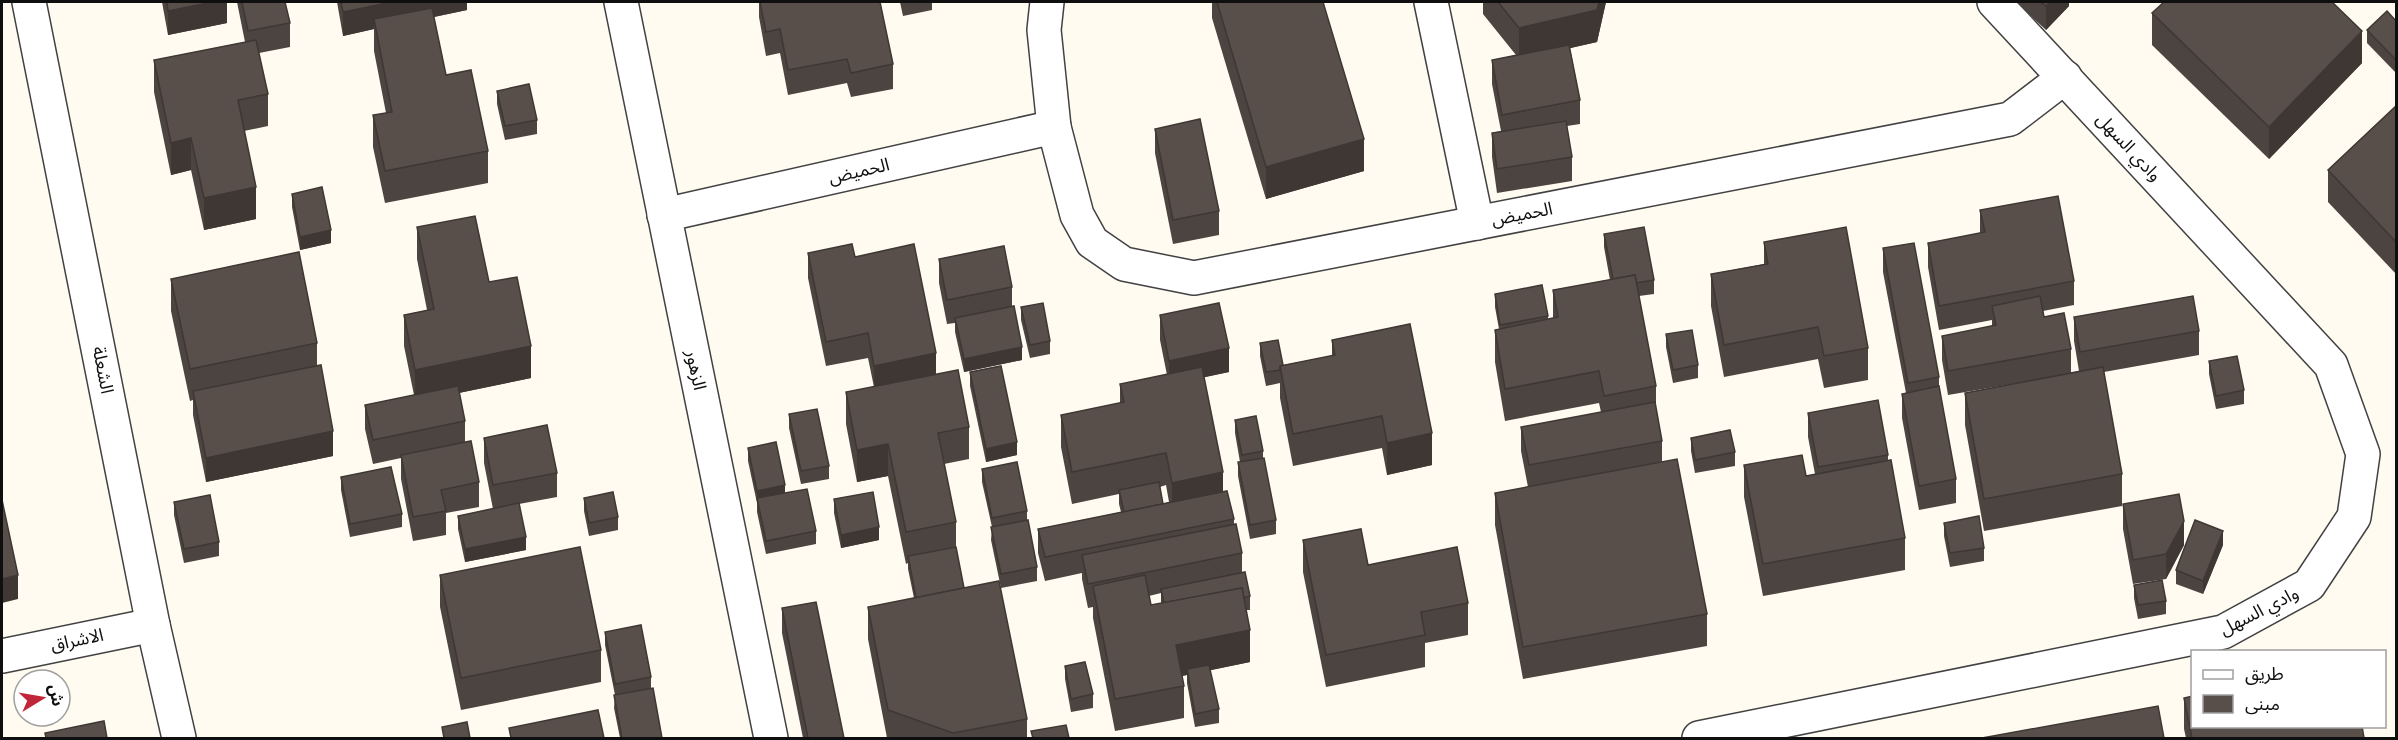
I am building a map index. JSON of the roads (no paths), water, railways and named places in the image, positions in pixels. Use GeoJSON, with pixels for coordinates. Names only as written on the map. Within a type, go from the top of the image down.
{"type":"FeatureCollection","features":[{"type":"Feature","properties":{"kind":"street","name":"الشعلة"},"geometry":{"type":"LineString","coordinates":[[29,2],[153,625],[179,738]]}},
{"type":"Feature","properties":{"kind":"street","name":"الزهور"},"geometry":{"type":"LineString","coordinates":[[621,2],[771,738]]}},
{"type":"Feature","properties":{"kind":"street","name":"الحميض"},"geometry":{"type":"LineString","coordinates":[[1047,2],[1044,30],[1054,127],[1077,215],[1092,242],[1124,264],[1194,278],[2010,119],[2065,77]]}},
{"type":"Feature","properties":{"kind":"street"},"geometry":{"type":"LineString","coordinates":[[1431,2],[1477,223]]}},
{"type":"Feature","properties":{"kind":"street","name":"وادي السهل"},"geometry":{"type":"LineString","coordinates":[[1699,738],[2223,632],[2309,585],[2354,517],[2363,454],[2331,365],[1994,2]]}},
{"type":"Feature","properties":{"kind":"street","name":"الحميض"},"geometry":{"type":"LineString","coordinates":[[664,215],[1054,127]]}},
{"type":"Feature","properties":{"kind":"street","name":"الاشراق"},"geometry":{"type":"LineString","coordinates":[[2,656],[153,625]]}}]}
